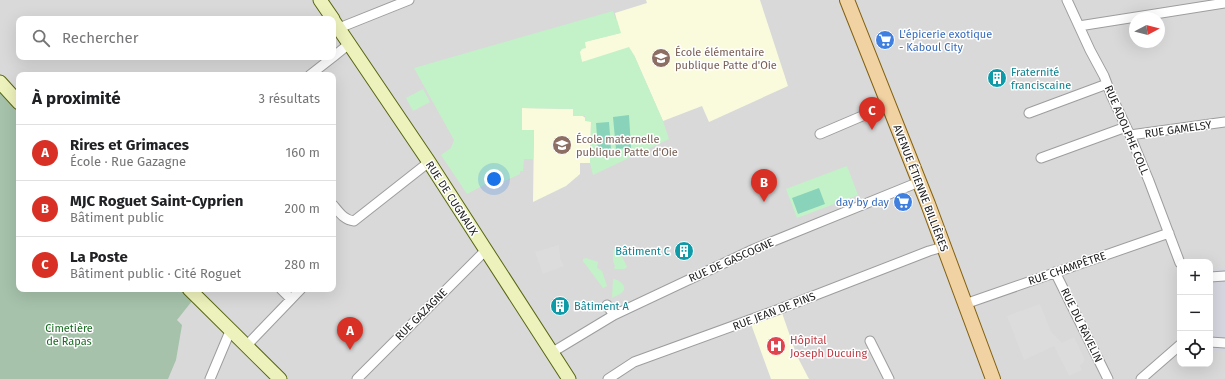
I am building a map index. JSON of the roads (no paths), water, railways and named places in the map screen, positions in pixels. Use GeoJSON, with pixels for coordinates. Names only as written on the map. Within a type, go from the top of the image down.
{"type":"FeatureCollection","features":[{"type":"Feature","properties":{"kind":"main road","name":"AVENUE ÉTIENNE BILLIÈRES"},"geometry":{"type":"LineString","coordinates":[[848,0],[993,378]]}},
{"type":"Feature","properties":{"kind":"street","name":"RUE DE CUGNAUX"},"geometry":{"type":"LineString","coordinates":[[320,0],[331,16]]}},
{"type":"Feature","properties":{"kind":"street"},"geometry":{"type":"LineString","coordinates":[[336,22],[409,0]]}},
{"type":"Feature","properties":{"kind":"street","name":"RUE ADOLPHE COLL"},"geometry":{"type":"LineString","coordinates":[[1067,0],[1128,131],[1179,259]]}},
{"type":"Feature","properties":{"kind":"street"},"geometry":{"type":"LineString","coordinates":[[1079,26],[1225,3]]}},
{"type":"Feature","properties":{"kind":"street","name":"RUE DE CUGNAUX"},"geometry":{"type":"LineString","coordinates":[[336,24],[429,162],[569,379]]}},
{"type":"Feature","properties":{"kind":"street"},"geometry":{"type":"LineString","coordinates":[[336,55],[349,44]]}},
{"type":"Feature","properties":{"kind":"street"},"geometry":{"type":"LineString","coordinates":[[314,72],[329,60]]}},
{"type":"Feature","properties":{"kind":"street"},"geometry":{"type":"LineString","coordinates":[[0,82],[16,100]]}},
{"type":"Feature","properties":{"kind":"street"},"geometry":{"type":"LineString","coordinates":[[1029,113],[1107,84]]}},
{"type":"Feature","properties":{"kind":"street"},"geometry":{"type":"LineString","coordinates":[[820,134],[888,105]]}},
{"type":"Feature","properties":{"kind":"street","name":"RUE GAMELSY"},"geometry":{"type":"LineString","coordinates":[[1041,158],[1128,131],[1225,122]]}},
{"type":"Feature","properties":{"kind":"street"},"geometry":{"type":"LineString","coordinates":[[336,208],[346,219],[354,221],[429,162]]}},
{"type":"Feature","properties":{"kind":"street","name":"RUE DE GASCOGNE"},"geometry":{"type":"LineString","coordinates":[[551,353],[581,331],[754,249],[919,182]]}},
{"type":"Feature","properties":{"kind":"street","name":"RUE CHAMPÊTRE"},"geometry":{"type":"LineString","coordinates":[[965,304],[1169,233]]}},
{"type":"Feature","properties":{"kind":"street","name":"RUE JEAN DE PINS"},"geometry":{"type":"LineString","coordinates":[[608,379],[634,362],[943,247]]}},
{"type":"Feature","properties":{"kind":"street","name":"RUE GAZAGNE"},"geometry":{"type":"LineString","coordinates":[[357,379],[486,250]]}},
{"type":"Feature","properties":{"kind":"street","name":"RUE DU RAVELIN"},"geometry":{"type":"LineString","coordinates":[[1055,272],[1108,379]]}},
{"type":"Feature","properties":{"kind":"street"},"geometry":{"type":"LineString","coordinates":[[1213,278],[1225,276]]}},
{"type":"Feature","properties":{"kind":"street"},"geometry":{"type":"LineString","coordinates":[[192,292],[280,379]]}},
{"type":"Feature","properties":{"kind":"street"},"geometry":{"type":"LineString","coordinates":[[284,292],[291,299]]}},
{"type":"Feature","properties":{"kind":"street"},"geometry":{"type":"LineString","coordinates":[[247,345],[298,292]]}},
{"type":"Feature","properties":{"kind":"street"},"geometry":{"type":"LineString","coordinates":[[607,305],[614,315]]}},
{"type":"Feature","properties":{"kind":"street"},"geometry":{"type":"LineString","coordinates":[[210,379],[231,329]]}},
{"type":"Feature","properties":{"kind":"street"},"geometry":{"type":"LineString","coordinates":[[870,341],[889,379]]}},
{"type":"Feature","properties":{"kind":"street"},"geometry":{"type":"LineString","coordinates":[[1213,342],[1225,343]]}},
{"type":"Feature","properties":{"kind":"street"},"geometry":{"type":"LineString","coordinates":[[1141,379],[1177,348]]}},
{"type":"Feature","properties":{"kind":"place","name":"L'épicerie exotique - Kaboul City"},"geometry":{"type":"Point","coordinates":[885,40]}},
{"type":"Feature","properties":{"kind":"place","name":"École élémentaire publique Patte d'Oie"},"geometry":{"type":"Point","coordinates":[661,58]}},
{"type":"Feature","properties":{"kind":"place","name":"Fraternité franciscaine"},"geometry":{"type":"Point","coordinates":[997,78]}},
{"type":"Feature","properties":{"kind":"place","name":"La Poste"},"geometry":{"type":"Point","coordinates":[872,130]}},
{"type":"Feature","properties":{"kind":"place","name":"École maternelle publique Patte d'Oie"},"geometry":{"type":"Point","coordinates":[562,145]}},
{"type":"Feature","properties":{"kind":"place","name":"MJC Roguet Saint-Cyprien"},"geometry":{"type":"Point","coordinates":[764,202]}},
{"type":"Feature","properties":{"kind":"place","name":"day by day"},"geometry":{"type":"Point","coordinates":[903,202]}},
{"type":"Feature","properties":{"kind":"place","name":"Bâtiment C"},"geometry":{"type":"Point","coordinates":[684,251]}},
{"type":"Feature","properties":{"kind":"place","name":"Bâtiment A"},"geometry":{"type":"Point","coordinates":[560,306]}},
{"type":"Feature","properties":{"kind":"place","name":"Hôpital Joseph Ducuing"},"geometry":{"type":"Point","coordinates":[776,346]}},
{"type":"Feature","properties":{"kind":"place","name":"Rires et Grimaces"},"geometry":{"type":"Point","coordinates":[350,350]}},
{"type":"Feature","properties":{"kind":"park label","name":"Cimetière de Rapas"},"geometry":{"type":"Point","coordinates":[69,334]}}]}
